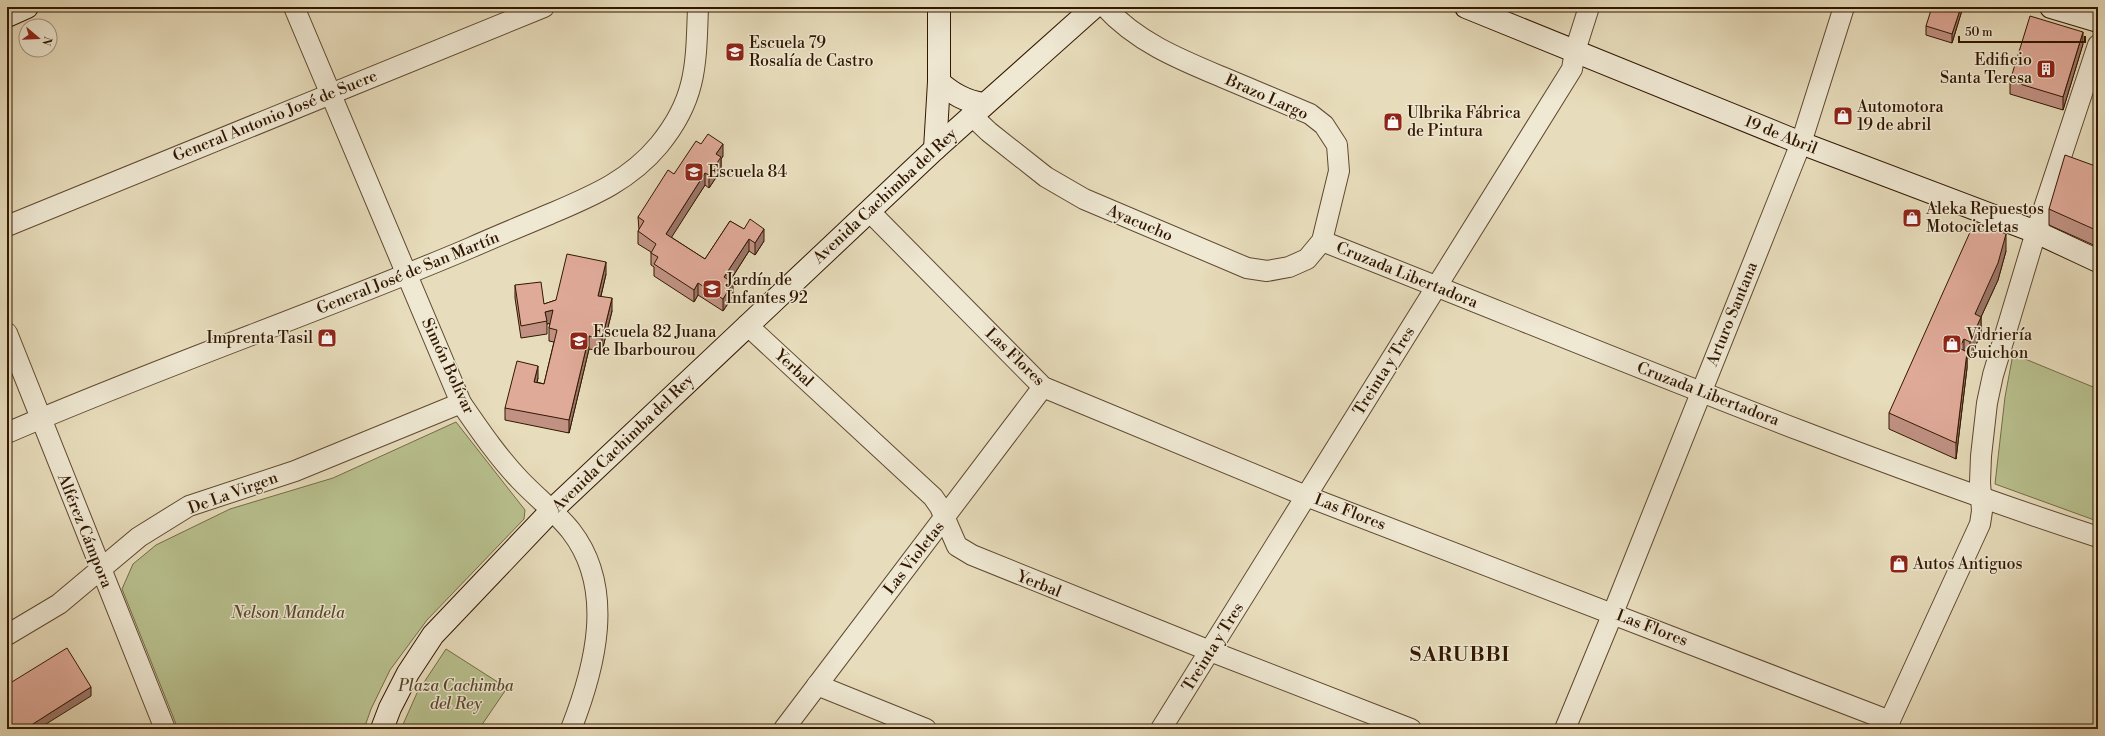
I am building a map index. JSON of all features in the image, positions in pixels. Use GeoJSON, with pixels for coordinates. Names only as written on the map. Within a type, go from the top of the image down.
{"type":"FeatureCollection","features":[{"type":"Feature","properties":{"kind":"street"},"geometry":{"type":"LineString","coordinates":[[7,16],[27,7]]}},
{"type":"Feature","properties":{"kind":"street","name":"Simón Bolívar"},"geometry":{"type":"LineString","coordinates":[[294,7],[332,93],[461,402],[489,444],[520,480],[572,532],[588,561],[595,588],[598,617],[595,656],[586,692],[571,729]]}},
{"type":"Feature","properties":{"kind":"street","name":"General Antonio José de Sucre"},"geometry":{"type":"LineString","coordinates":[[7,226],[544,7]]}},
{"type":"Feature","properties":{"kind":"street","name":"General José de San Martín"},"geometry":{"type":"LineString","coordinates":[[7,433],[407,274],[601,192],[635,170],[658,146],[678,118],[691,88],[696,53],[698,7]]}},
{"type":"Feature","properties":{"kind":"street"},"geometry":{"type":"LineString","coordinates":[[935,149],[939,82],[939,7]]}},
{"type":"Feature","properties":{"kind":"street","name":"Avenida Cachimba del Rey"},"geometry":{"type":"LineString","coordinates":[[382,729],[390,708],[408,673],[433,635],[551,511],[868,211],[977,110],[1094,7]]}},
{"type":"Feature","properties":{"kind":"street","name":"Brazo Largo"},"geometry":{"type":"LineString","coordinates":[[1105,7],[1127,29],[1143,40],[1177,58],[1310,114],[1324,125],[1337,145],[1339,171],[1322,241]]}},
{"type":"Feature","properties":{"kind":"street","name":"19 de Abril"},"geometry":{"type":"LineString","coordinates":[[1466,7],[1801,143],[2036,232],[2098,261]]}},
{"type":"Feature","properties":{"kind":"street","name":"Treinta y Tres"},"geometry":{"type":"LineString","coordinates":[[1161,729],[1572,70],[1575,51],[1589,7]]}},
{"type":"Feature","properties":{"kind":"street","name":"Arturo Santana"},"geometry":{"type":"LineString","coordinates":[[1565,729],[1801,143],[1844,7]]}},
{"type":"Feature","properties":{"kind":"street"},"geometry":{"type":"LineString","coordinates":[[2051,7],[2098,21]]}},
{"type":"Feature","properties":{"kind":"street"},"geometry":{"type":"LineString","coordinates":[[1888,725],[1980,524],[1982,499],[1981,456],[1987,403],[1993,375],[2036,232],[2098,45]]}},
{"type":"Feature","properties":{"kind":"street"},"geometry":{"type":"LineString","coordinates":[[939,82],[953,94],[969,101],[977,110]]}},
{"type":"Feature","properties":{"kind":"street","name":"Ayacucho"},"geometry":{"type":"LineString","coordinates":[[977,110],[988,132],[1046,177],[1084,199],[1247,268],[1267,271],[1289,267],[1307,259],[1322,241]]}},
{"type":"Feature","properties":{"kind":"street","name":"Las Flores"},"geometry":{"type":"LineString","coordinates":[[868,211],[1043,387],[1306,496],[1613,613],[1888,725]]}},
{"type":"Feature","properties":{"kind":"street","name":"Cruzada Libertadora"},"geometry":{"type":"LineString","coordinates":[[1322,241],[1701,392],[1982,499],[2098,537]]}},
{"type":"Feature","properties":{"kind":"street","name":"Yerbal"},"geometry":{"type":"LineString","coordinates":[[747,325],[933,497],[945,518],[950,535],[957,546],[972,556],[1411,729]]}},
{"type":"Feature","properties":{"kind":"street","name":"Alférez Cámpora"},"geometry":{"type":"LineString","coordinates":[[7,333],[40,419],[165,729]]}},
{"type":"Feature","properties":{"kind":"street","name":"Las Violetas"},"geometry":{"type":"LineString","coordinates":[[784,729],[1043,387]]}},
{"type":"Feature","properties":{"kind":"street","name":"De La Virgen"},"geometry":{"type":"LineString","coordinates":[[7,635],[59,604],[139,537],[189,506],[295,471],[461,402]]}},
{"type":"Feature","properties":{"kind":"street"},"geometry":{"type":"LineString","coordinates":[[817,685],[926,729]]}},
{"type":"Feature","properties":{"kind":"green space"},"geometry":{"type":"Polygon","coordinates":[[[2013,354],[2098,389],[2097,521],[1995,484],[2005,397],[2013,354]]]}},
{"type":"Feature","properties":{"kind":"green space","name":"Nelson Mandela"},"geometry":{"type":"Polygon","coordinates":[[[456,422],[525,510],[524,519],[427,620],[390,670],[371,709],[364,729],[178,729],[122,589],[133,564],[156,545],[230,509],[333,478],[456,422]]]}},
{"type":"Feature","properties":{"kind":"green space","name":"Plaza Cachimba del Rey"},"geometry":{"type":"Polygon","coordinates":[[[446,649],[507,688],[479,729],[401,729],[417,693],[446,649]]]}},
{"type":"Feature","properties":{"kind":"building"},"geometry":{"type":"Polygon","coordinates":[[[1932,7],[1961,7],[1952,34],[1926,26],[1932,7]]]}},
{"type":"Feature","properties":{"kind":"building","name":"Edificio Santa Teresa"},"geometry":{"type":"Polygon","coordinates":[[[2030,16],[2083,32],[2063,97],[2010,81],[2030,16]]]}},
{"type":"Feature","properties":{"kind":"building"},"geometry":{"type":"Polygon","coordinates":[[[2098,76],[2098,85],[2095,84],[2098,76]]]}},
{"type":"Feature","properties":{"kind":"building"},"geometry":{"type":"Polygon","coordinates":[[[708,134],[723,144],[716,154],[721,157],[709,175],[705,173],[666,234],[705,259],[730,221],[744,229],[750,219],[764,229],[755,243],[749,239],[724,277],[733,283],[723,299],[698,283],[694,290],[654,264],[658,257],[651,253],[656,244],[638,231],[644,221],[638,217],[668,170],[674,174],[696,141],[701,144],[708,134]]]}},
{"type":"Feature","properties":{"kind":"building"},"geometry":{"type":"Polygon","coordinates":[[[2065,155],[2098,167],[2098,231],[2049,209],[2065,155]]]}},
{"type":"Feature","properties":{"kind":"building","name":"Vidriería Guichon"},"geometry":{"type":"Polygon","coordinates":[[[1975,221],[2006,234],[1998,263],[1975,314],[1981,317],[1970,342],[1964,339],[1959,348],[1967,352],[1956,443],[1889,413],[1975,221]]]}},
{"type":"Feature","properties":{"kind":"building"},"geometry":{"type":"Polygon","coordinates":[[[567,254],[606,262],[598,296],[612,298],[602,339],[589,336],[569,420],[505,408],[517,361],[538,366],[534,382],[544,384],[557,330],[549,328],[553,310],[545,312],[547,321],[521,326],[515,285],[541,282],[544,304],[556,300],[567,254]]]}},
{"type":"Feature","properties":{"kind":"building"},"geometry":{"type":"Polygon","coordinates":[[[67,648],[91,687],[25,729],[7,729],[7,685],[67,648]]]}},
{"type":"Feature","properties":{"kind":"place","name":"Escuela 79 Rosalía de Castro"},"geometry":{"type":"Point","coordinates":[735,52]}},
{"type":"Feature","properties":{"kind":"place","name":"Edificio Santa Teresa"},"geometry":{"type":"Point","coordinates":[2046,69]}},
{"type":"Feature","properties":{"kind":"place","name":"Automotora 19 de abril"},"geometry":{"type":"Point","coordinates":[1843,116]}},
{"type":"Feature","properties":{"kind":"place","name":"Ulbrika Fábrica de Pintura"},"geometry":{"type":"Point","coordinates":[1393,122]}},
{"type":"Feature","properties":{"kind":"place","name":"Escuela 84"},"geometry":{"type":"Point","coordinates":[694,172]}},
{"type":"Feature","properties":{"kind":"place","name":"Aleka Repuestos Motocicletas"},"geometry":{"type":"Point","coordinates":[1912,218]}},
{"type":"Feature","properties":{"kind":"place","name":"Jardín de Infantes 92"},"geometry":{"type":"Point","coordinates":[712,289]}},
{"type":"Feature","properties":{"kind":"place","name":"Imprenta Tasil"},"geometry":{"type":"Point","coordinates":[327,338]}},
{"type":"Feature","properties":{"kind":"place","name":"Escuela 82 Juana de Ibarbourou"},"geometry":{"type":"Point","coordinates":[579,341]}},
{"type":"Feature","properties":{"kind":"place","name":"Vidriería Guichon"},"geometry":{"type":"Point","coordinates":[1952,344]}},
{"type":"Feature","properties":{"kind":"place","name":"Autos Antiguos"},"geometry":{"type":"Point","coordinates":[1899,564]}},
{"type":"Feature","properties":{"kind":"district","name":"SARUBBI"},"geometry":{"type":"Point","coordinates":[1460,655]}}]}
